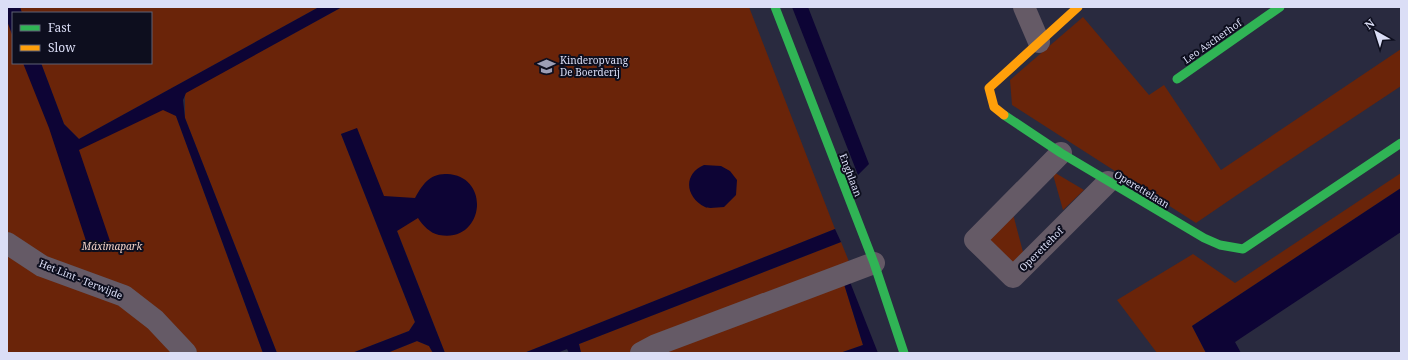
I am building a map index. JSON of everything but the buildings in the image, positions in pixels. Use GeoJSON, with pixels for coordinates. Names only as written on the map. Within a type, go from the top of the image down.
{"type":"FeatureCollection","features":[{"type":"Feature","properties":{"kind":"street","name":"Enghlaan"},"geometry":{"type":"LineString","coordinates":[[775,7],[874,263],[904,353]]}},
{"type":"Feature","properties":{"kind":"street"},"geometry":{"type":"LineString","coordinates":[[1024,7],[1039,42]]}},
{"type":"Feature","properties":{"kind":"street","name":"Operettelaan"},"geometry":{"type":"LineString","coordinates":[[1078,7],[989,88],[994,107],[1061,153],[1108,182],[1204,238],[1220,245],[1243,249],[1401,143]]}},
{"type":"Feature","properties":{"kind":"street","name":"Leo Ascherhof"},"geometry":{"type":"LineString","coordinates":[[1177,80],[1280,7]]}},
{"type":"Feature","properties":{"kind":"street","name":"Operettehof"},"geometry":{"type":"LineString","coordinates":[[1061,153],[975,240],[1012,277],[1108,182]]}},
{"type":"Feature","properties":{"kind":"street","name":"Het Lint - Terwijde"},"geometry":{"type":"LineString","coordinates":[[7,243],[42,266],[124,296],[155,320],[186,353]]}},
{"type":"Feature","properties":{"kind":"street"},"geometry":{"type":"LineString","coordinates":[[642,353],[656,345],[874,263]]}},
{"type":"Feature","properties":{"kind":"green space","name":"Máximapark"},"geometry":{"type":"Polygon","coordinates":[[[7,7],[13,7],[16,12],[12,12],[12,64],[36,64],[71,148],[161,103],[176,116],[263,353],[7,353],[7,7]]]}},
{"type":"Feature","properties":{"kind":"green space"},"geometry":{"type":"Polygon","coordinates":[[[20,7],[319,7],[79,139],[64,124],[41,64],[152,64],[152,12],[22,12],[20,7]]]}},
{"type":"Feature","properties":{"kind":"green space"},"geometry":{"type":"Polygon","coordinates":[[[342,7],[749,7],[835,229],[524,353],[445,353],[357,129],[341,134],[415,322],[409,331],[352,353],[277,353],[185,118],[185,93],[342,7]]]}},
{"type":"Feature","properties":{"kind":"green space"},"geometry":{"type":"Polygon","coordinates":[[[1083,17],[1149,95],[1164,85],[1221,170],[1401,49],[1401,86],[1196,223],[1012,105],[1010,80],[1083,17]]]}},
{"type":"Feature","properties":{"kind":"green space"},"geometry":{"type":"Polygon","coordinates":[[[1052,171],[1084,190],[1063,210],[1052,171]]]}},
{"type":"Feature","properties":{"kind":"green space"},"geometry":{"type":"Polygon","coordinates":[[[1401,173],[1401,188],[1192,326],[1206,353],[1157,353],[1117,300],[1193,254],[1235,283],[1401,173]]]}},
{"type":"Feature","properties":{"kind":"green space"},"geometry":{"type":"Polygon","coordinates":[[[1013,214],[1023,252],[1013,264],[988,240],[1013,214]]]}},
{"type":"Feature","properties":{"kind":"green space"},"geometry":{"type":"Polygon","coordinates":[[[841,242],[850,264],[844,284],[863,345],[840,353],[581,353],[579,344],[841,242]]]}},
{"type":"Feature","properties":{"kind":"green space"},"geometry":{"type":"Polygon","coordinates":[[[417,341],[429,346],[433,353],[387,353],[417,341]]]}},
{"type":"Feature","properties":{"kind":"shaded area"},"geometry":{"type":"Polygon","coordinates":[[[7,7],[20,7],[22,12],[12,12],[12,34],[7,21],[7,7]]]}},
{"type":"Feature","properties":{"kind":"shaded area"},"geometry":{"type":"Polygon","coordinates":[[[319,7],[342,7],[186,93],[183,100],[185,118],[277,353],[263,353],[176,116],[163,110],[79,150],[110,241],[88,247],[49,128],[23,64],[41,64],[64,124],[79,139],[319,7]]]}},
{"type":"Feature","properties":{"kind":"shaded area"},"geometry":{"type":"Polygon","coordinates":[[[792,7],[808,7],[869,164],[858,175],[792,7]]]}},
{"type":"Feature","properties":{"kind":"shaded area"},"geometry":{"type":"Polygon","coordinates":[[[357,128],[384,196],[415,198],[424,184],[431,178],[441,174],[447,174],[461,178],[471,186],[476,197],[477,209],[473,220],[466,230],[454,235],[439,235],[430,231],[418,218],[397,231],[445,353],[433,353],[429,346],[417,341],[387,353],[352,353],[409,331],[415,322],[341,134],[357,128]]]}},
{"type":"Feature","properties":{"kind":"shaded area"},"geometry":{"type":"Polygon","coordinates":[[[704,165],[721,166],[730,171],[737,180],[736,195],[724,207],[707,208],[698,203],[690,192],[689,186],[692,174],[704,165]]]}},
{"type":"Feature","properties":{"kind":"shaded area"},"geometry":{"type":"Polygon","coordinates":[[[1401,188],[1401,232],[1235,342],[1241,353],[1206,353],[1192,326],[1401,188]]]}},
{"type":"Feature","properties":{"kind":"shaded area"},"geometry":{"type":"Polygon","coordinates":[[[835,229],[841,242],[579,344],[581,353],[569,353],[567,349],[557,353],[524,353],[835,229]]]}},
{"type":"Feature","properties":{"kind":"shaded area"},"geometry":{"type":"Polygon","coordinates":[[[850,282],[878,353],[840,353],[863,345],[844,284],[850,282]]]}},
{"type":"Feature","properties":{"kind":"traffic: fast"},"geometry":{"type":"LineString","coordinates":[[775,7],[874,263],[904,353]]}},
{"type":"Feature","properties":{"kind":"traffic: fast"},"geometry":{"type":"LineString","coordinates":[[1177,79],[1280,7]]}},
{"type":"Feature","properties":{"kind":"traffic: fast"},"geometry":{"type":"LineString","coordinates":[[1004,115],[1061,153],[1204,238],[1220,245],[1243,249],[1401,143]]}},
{"type":"Feature","properties":{"kind":"traffic: slow"},"geometry":{"type":"LineString","coordinates":[[1004,115],[994,107],[989,88],[1078,7]]}},
{"type":"Feature","properties":{"kind":"place","name":"Kinderopvang De Boerderij"},"geometry":{"type":"Point","coordinates":[547,66]}}]}
